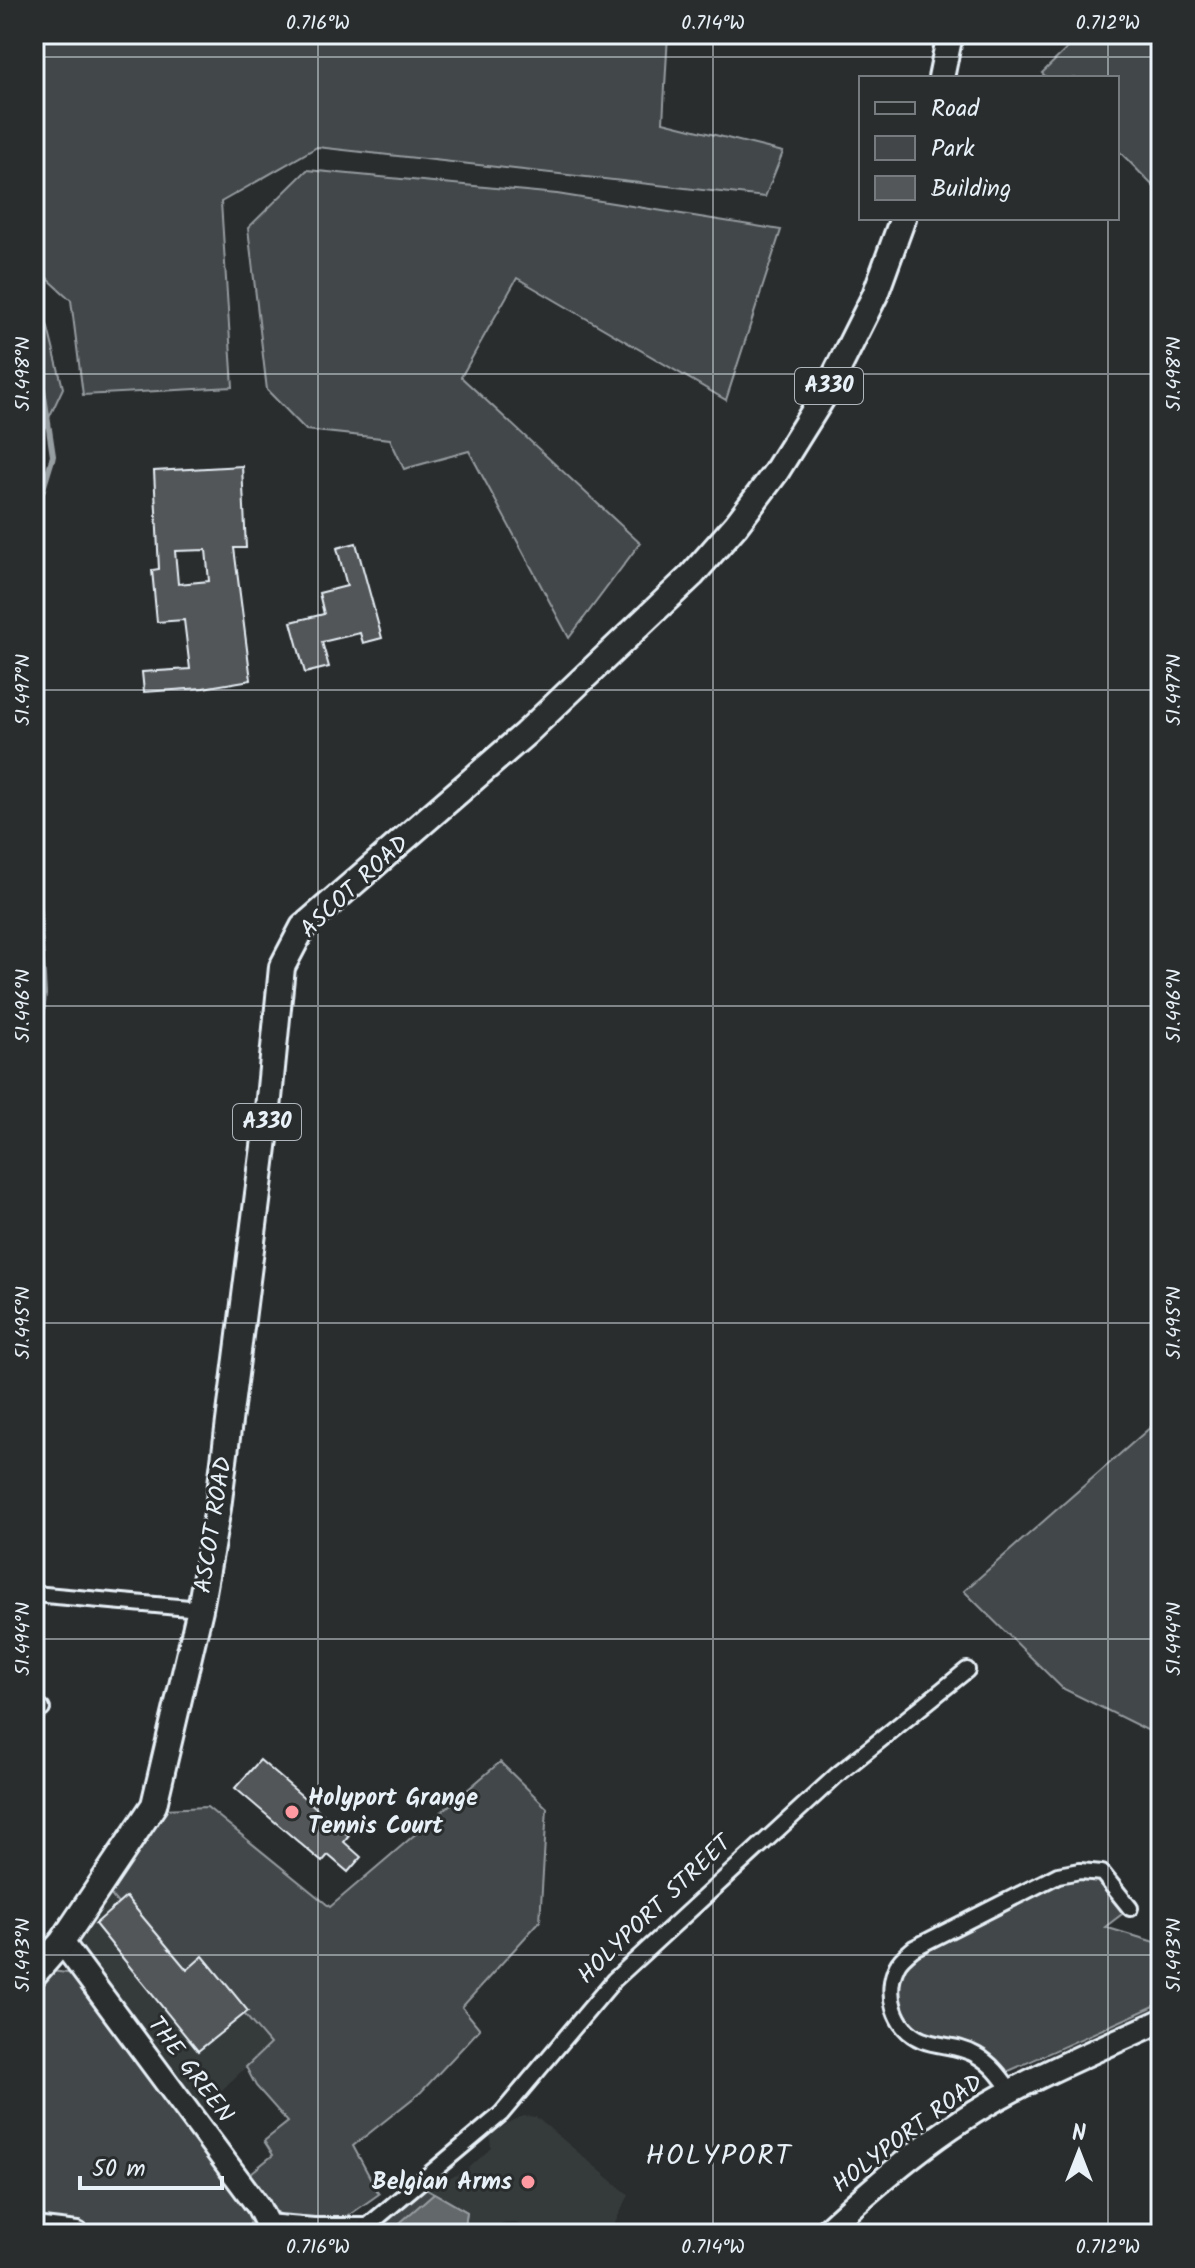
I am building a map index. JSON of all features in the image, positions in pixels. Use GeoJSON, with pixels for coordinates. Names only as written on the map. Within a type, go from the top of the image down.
{"type":"FeatureCollection","features":[{"type":"Feature","properties":{"kind":"main road"},"geometry":{"type":"LineString","coordinates":[[942,74],[950,34]]}},
{"type":"Feature","properties":{"kind":"main road","name":"ASCOT ROAD"},"geometry":{"type":"LineString","coordinates":[[34,1974],[62,1942],[154,1805],[200,1609],[218,1508],[265,1139],[282,967],[303,927],[525,734],[692,575],[736,525],[788,454],[834,377],[875,295],[902,220]]}},
{"type":"Feature","properties":{"kind":"street"},"geometry":{"type":"LineString","coordinates":[[34,1594],[200,1609]]}},
{"type":"Feature","properties":{"kind":"street","name":"HOLYPORT STREET"},"geometry":{"type":"LineString","coordinates":[[362,2230],[501,2114],[626,1969],[837,1775],[967,1670]]}},
{"type":"Feature","properties":{"kind":"street"},"geometry":{"type":"LineString","coordinates":[[1011,2091],[994,2067],[976,2055],[952,2045],[922,2040],[904,2028],[894,2009],[890,1986],[898,1964],[914,1948],[1058,1875],[1080,1871],[1102,1873],[1130,1908]]}},
{"type":"Feature","properties":{"kind":"street","name":"THE GREEN"},"geometry":{"type":"LineString","coordinates":[[62,1942],[237,2176],[258,2206],[265,2228]]}},
{"type":"Feature","properties":{"kind":"street","name":"HOLYPORT ROAD"},"geometry":{"type":"LineString","coordinates":[[822,2234],[861,2197],[954,2126],[1011,2091],[1161,2021]]}},
{"type":"Feature","properties":{"kind":"street"},"geometry":{"type":"LineString","coordinates":[[265,2228],[314,2226],[362,2230]]}},
{"type":"Feature","properties":{"kind":"street"},"geometry":{"type":"LineString","coordinates":[[34,2229],[77,2234]]}},
{"type":"Feature","properties":{"kind":"shaded area"},"geometry":{"type":"Polygon","coordinates":[[[207,1807],[270,2044],[198,2113],[76,1945],[164,1809],[207,1807]]]}},
{"type":"Feature","properties":{"kind":"shaded area"},"geometry":{"type":"Polygon","coordinates":[[[524,2116],[536,2117],[629,2195],[609,2234],[550,2234],[515,2223],[500,2224],[474,2234],[456,2234],[410,2199],[468,2169],[491,2148],[490,2136],[524,2116]]]}},
{"type":"Feature","properties":{"kind":"shaded area"},"geometry":{"type":"Polygon","coordinates":[[[434,2193],[467,2212],[464,2234],[393,2234],[394,2228],[434,2193]]]}},
{"type":"Feature","properties":{"kind":"green space"},"geometry":{"type":"Polygon","coordinates":[[[34,34],[668,34],[663,122],[783,152],[765,197],[317,147],[221,202],[233,387],[83,395],[71,300],[34,266],[34,34]]]}},
{"type":"Feature","properties":{"kind":"green space"},"geometry":{"type":"Polygon","coordinates":[[[1081,35],[1161,39],[1161,194],[1119,151],[1119,76],[1045,76],[1042,73],[1081,35]]]}},
{"type":"Feature","properties":{"kind":"green space"},"geometry":{"type":"Polygon","coordinates":[[[307,170],[557,194],[781,230],[726,400],[517,278],[461,377],[640,543],[569,638],[469,451],[404,469],[390,439],[306,430],[267,390],[248,228],[307,170]]]}},
{"type":"Feature","properties":{"kind":"green space"},"geometry":{"type":"Polygon","coordinates":[[[34,312],[47,324],[63,388],[41,435],[34,434],[34,312]]]}},
{"type":"Feature","properties":{"kind":"green space"},"geometry":{"type":"Polygon","coordinates":[[[1161,1418],[1161,1737],[1062,1688],[964,1591],[1161,1418]]]}},
{"type":"Feature","properties":{"kind":"green space"},"geometry":{"type":"Polygon","coordinates":[[[500,1762],[547,1808],[540,1921],[462,2007],[480,2029],[421,2092],[353,2146],[379,2194],[345,2218],[280,2216],[246,2177],[273,2155],[264,2141],[288,2122],[256,2086],[246,2067],[270,2044],[200,1962],[179,1977],[109,1893],[164,1809],[207,1807],[330,1907],[500,1762]]]}},
{"type":"Feature","properties":{"kind":"green space"},"geometry":{"type":"Polygon","coordinates":[[[1102,1873],[1130,1908],[1105,1927],[1161,1944],[1161,2003],[1002,2074],[962,2040],[952,2045],[904,2028],[894,2009],[898,1964],[1058,1875],[1102,1873]]]}},
{"type":"Feature","properties":{"kind":"green space"},"geometry":{"type":"Polygon","coordinates":[[[51,1971],[75,1974],[254,2213],[246,2234],[94,2234],[98,2227],[34,2219],[34,1991],[51,1971]]]}},
{"type":"Feature","properties":{"kind":"green space"},"geometry":{"type":"Polygon","coordinates":[[[422,2186],[467,2212],[464,2234],[372,2234],[422,2186]]]}},
{"type":"Feature","properties":{"kind":"building"},"geometry":{"type":"Polygon","coordinates":[[[242,466],[246,548],[234,548],[251,680],[203,688],[144,692],[142,672],[190,669],[184,620],[157,622],[152,570],[159,569],[154,471],[242,466]],[[206,550],[175,551],[178,584],[209,581],[206,550]]]}},
{"type":"Feature","properties":{"kind":"building"},"geometry":{"type":"Polygon","coordinates":[[[356,543],[382,638],[363,643],[360,633],[322,642],[329,667],[305,673],[291,622],[324,614],[319,593],[347,586],[337,548],[356,543]]]}},
{"type":"Feature","properties":{"kind":"building","name":"Holyport Grange Tennis Court"},"geometry":{"type":"Polygon","coordinates":[[[260,1760],[349,1836],[344,1842],[361,1857],[348,1872],[328,1855],[322,1862],[235,1788],[260,1760]]]}},
{"type":"Feature","properties":{"kind":"building"},"geometry":{"type":"Polygon","coordinates":[[[126,1897],[187,1970],[203,1956],[248,2011],[198,2051],[95,1924],[126,1897]]]}},
{"type":"Feature","properties":{"kind":"waterway"},"geometry":{"type":"LineString","coordinates":[[34,329],[53,456],[34,518]]}},
{"type":"Feature","properties":{"kind":"waterway"},"geometry":{"type":"LineString","coordinates":[[34,884],[38,895],[44,994],[34,1101]]}},
{"type":"Feature","properties":{"kind":"place","name":"Holyport Grange Tennis Court"},"geometry":{"type":"Point","coordinates":[292,1812]}},
{"type":"Feature","properties":{"kind":"place","name":"Belgian Arms"},"geometry":{"type":"Point","coordinates":[528,2182]}},
{"type":"Feature","properties":{"kind":"district","name":"HOLYPORT"},"geometry":{"type":"Point","coordinates":[719,2156]}}]}
